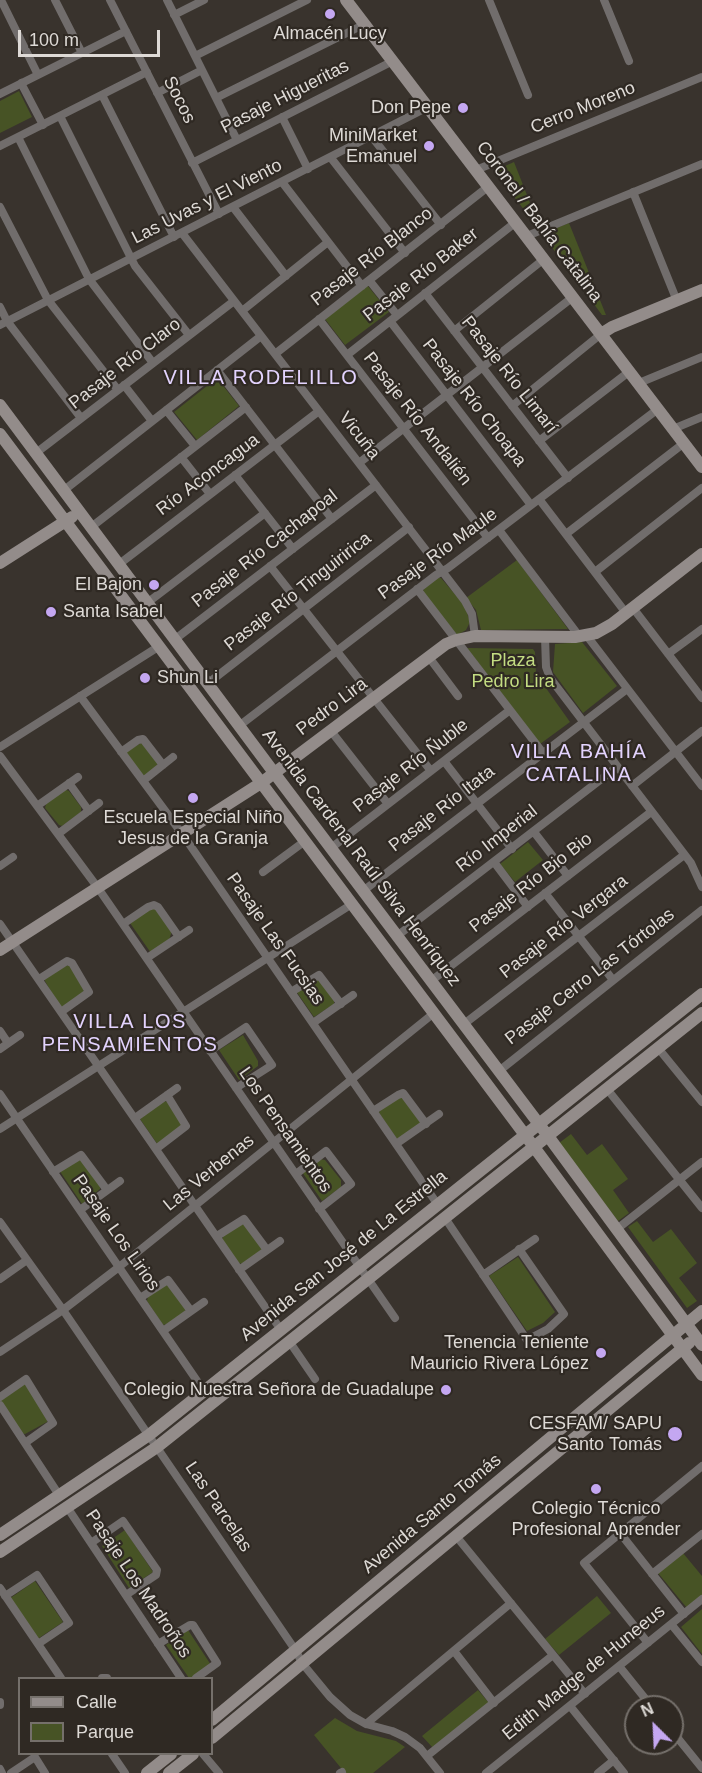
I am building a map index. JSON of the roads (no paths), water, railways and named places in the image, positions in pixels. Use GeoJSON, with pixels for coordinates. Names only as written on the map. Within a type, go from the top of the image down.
{"type":"FeatureCollection","features":[{"type":"Feature","properties":{"kind":"main road","name":"Coronel / Bahía Catalina"},"geometry":{"type":"LineString","coordinates":[[346,0],[702,467]]}},
{"type":"Feature","properties":{"kind":"main road"},"geometry":{"type":"LineString","coordinates":[[602,334],[612,327],[702,290]]}},
{"type":"Feature","properties":{"kind":"main road","name":"Avenida Cardenal Raúl Silva Henríquez"},"geometry":{"type":"LineString","coordinates":[[0,405],[696,1334]]}},
{"type":"Feature","properties":{"kind":"main road","name":"Avenida Cardenal Raúl Silva Henríquez"},"geometry":{"type":"LineString","coordinates":[[0,434],[525,1134],[702,1375]]}},
{"type":"Feature","properties":{"kind":"main road"},"geometry":{"type":"LineString","coordinates":[[0,563],[79,512]]}},
{"type":"Feature","properties":{"kind":"main road","name":"Pedro Lira"},"geometry":{"type":"LineString","coordinates":[[0,950],[275,774],[446,644],[476,636],[583,636],[602,631],[702,554]]}},
{"type":"Feature","properties":{"kind":"main road","name":"Avenida San José de La Estrella"},"geometry":{"type":"LineString","coordinates":[[0,1535],[149,1435],[702,994]]}},
{"type":"Feature","properties":{"kind":"main road","name":"Avenida San José de La Estrella"},"geometry":{"type":"LineString","coordinates":[[0,1552],[157,1447],[702,1012]]}},
{"type":"Feature","properties":{"kind":"main road","name":"Avenida Santo Tomás"},"geometry":{"type":"LineString","coordinates":[[213,1719],[679,1342],[696,1334],[702,1311]]}},
{"type":"Feature","properties":{"kind":"main road","name":"Avenida Santo Tomás"},"geometry":{"type":"LineString","coordinates":[[213,1737],[456,1536],[679,1342]]}},
{"type":"Feature","properties":{"kind":"main road"},"geometry":{"type":"LineString","coordinates":[[147,1773],[170,1755]]}},
{"type":"Feature","properties":{"kind":"main road"},"geometry":{"type":"LineString","coordinates":[[169,1773],[192,1755]]}},
{"type":"Feature","properties":{"kind":"street"},"geometry":{"type":"LineString","coordinates":[[1,0],[39,75]]}},
{"type":"Feature","properties":{"kind":"street"},"geometry":{"type":"LineString","coordinates":[[55,0],[82,53]]}},
{"type":"Feature","properties":{"kind":"street"},"geometry":{"type":"LineString","coordinates":[[111,2],[122,0]]}},
{"type":"Feature","properties":{"kind":"street"},"geometry":{"type":"LineString","coordinates":[[167,0],[237,140]]}},
{"type":"Feature","properties":{"kind":"street"},"geometry":{"type":"LineString","coordinates":[[174,15],[204,0]]}},
{"type":"Feature","properties":{"kind":"street"},"geometry":{"type":"LineString","coordinates":[[195,56],[308,0]]}},
{"type":"Feature","properties":{"kind":"street"},"geometry":{"type":"LineString","coordinates":[[489,0],[528,95]]}},
{"type":"Feature","properties":{"kind":"street"},"geometry":{"type":"LineString","coordinates":[[604,0],[629,61]]}},
{"type":"Feature","properties":{"kind":"street","name":"Socos"},"geometry":{"type":"LineString","coordinates":[[111,2],[219,214]]}},
{"type":"Feature","properties":{"kind":"street"},"geometry":{"type":"LineString","coordinates":[[216,98],[365,24]]}},
{"type":"Feature","properties":{"kind":"street"},"geometry":{"type":"LineString","coordinates":[[0,94],[126,31]]}},
{"type":"Feature","properties":{"kind":"street","name":"Pasaje Higueritas"},"geometry":{"type":"LineString","coordinates":[[192,163],[393,61]]}},
{"type":"Feature","properties":{"kind":"street"},"geometry":{"type":"LineString","coordinates":[[157,93],[202,70]]}},
{"type":"Feature","properties":{"kind":"street"},"geometry":{"type":"LineString","coordinates":[[0,146],[147,72]]}},
{"type":"Feature","properties":{"kind":"street","name":"Cerro Moreno"},"geometry":{"type":"LineString","coordinates":[[476,170],[702,77]]}},
{"type":"Feature","properties":{"kind":"street"},"geometry":{"type":"LineString","coordinates":[[21,83],[43,125]]}},
{"type":"Feature","properties":{"kind":"street","name":"Vicuña"},"geometry":{"type":"LineString","coordinates":[[102,95],[178,235],[242,311],[443,571],[470,608],[476,636]]}},
{"type":"Feature","properties":{"kind":"street","name":"Las Uvas y El Viento"},"geometry":{"type":"LineString","coordinates":[[4,323],[428,107]]}},
{"type":"Feature","properties":{"kind":"street"},"geometry":{"type":"LineString","coordinates":[[60,116],[131,258],[140,273],[189,335]]}},
{"type":"Feature","properties":{"kind":"street"},"geometry":{"type":"LineString","coordinates":[[282,117],[308,169]]}},
{"type":"Feature","properties":{"kind":"street"},"geometry":{"type":"LineString","coordinates":[[18,137],[89,279],[153,363]]}},
{"type":"Feature","properties":{"kind":"street"},"geometry":{"type":"LineString","coordinates":[[372,137],[441,225]]}},
{"type":"Feature","properties":{"kind":"street"},"geometry":{"type":"LineString","coordinates":[[331,158],[405,252]]}},
{"type":"Feature","properties":{"kind":"street"},"geometry":{"type":"LineString","coordinates":[[527,236],[633,192],[701,167]]}},
{"type":"Feature","properties":{"kind":"street","name":"Pasaje Río Choapa"},"geometry":{"type":"LineString","coordinates":[[282,182],[328,242],[366,283],[447,395],[702,697]]}},
{"type":"Feature","properties":{"kind":"street","name":"Pasaje Río Blanco"},"geometry":{"type":"LineString","coordinates":[[275,354],[489,186]]}},
{"type":"Feature","properties":{"kind":"street"},"geometry":{"type":"LineString","coordinates":[[633,192],[677,301]]}},
{"type":"Feature","properties":{"kind":"street"},"geometry":{"type":"LineString","coordinates":[[0,207],[48,300],[121,388],[152,421]]}},
{"type":"Feature","properties":{"kind":"street"},"geometry":{"type":"LineString","coordinates":[[233,207],[286,276]]}},
{"type":"Feature","properties":{"kind":"street","name":"Pasaje Río Baker"},"geometry":{"type":"LineString","coordinates":[[346,355],[516,222]]}},
{"type":"Feature","properties":{"kind":"street"},"geometry":{"type":"LineString","coordinates":[[242,311],[328,242]]}},
{"type":"Feature","properties":{"kind":"street"},"geometry":{"type":"LineString","coordinates":[[454,331],[544,259]]}},
{"type":"Feature","properties":{"kind":"street","name":"Pasaje Río Limarí"},"geometry":{"type":"LineString","coordinates":[[425,293],[568,478]]}},
{"type":"Feature","properties":{"kind":"street"},"geometry":{"type":"LineString","coordinates":[[359,463],[573,297]]}},
{"type":"Feature","properties":{"kind":"street","name":"Pasaje Río Claro"},"geometry":{"type":"LineString","coordinates":[[36,453],[234,301]]}},
{"type":"Feature","properties":{"kind":"street"},"geometry":{"type":"LineString","coordinates":[[0,307],[4,323],[81,418]]}},
{"type":"Feature","properties":{"kind":"street","name":"Pasaje Río Andalién"},"geometry":{"type":"LineString","coordinates":[[319,319],[488,538]]}},
{"type":"Feature","properties":{"kind":"street"},"geometry":{"type":"LineString","coordinates":[[512,406],[602,334]]}},
{"type":"Feature","properties":{"kind":"street"},"geometry":{"type":"LineString","coordinates":[[63,491],[261,336]]}},
{"type":"Feature","properties":{"kind":"street"},"geometry":{"type":"LineString","coordinates":[[639,383],[702,357]]}},
{"type":"Feature","properties":{"kind":"street"},"geometry":{"type":"LineString","coordinates":[[217,370],[332,519]]}},
{"type":"Feature","properties":{"kind":"street"},"geometry":{"type":"LineString","coordinates":[[539,441],[630,371]]}},
{"type":"Feature","properties":{"kind":"street"},"geometry":{"type":"LineString","coordinates":[[90,528],[246,407]]}},
{"type":"Feature","properties":{"kind":"street","name":"Pasaje Río Maule"},"geometry":{"type":"LineString","coordinates":[[239,726],[417,589],[658,409]]}},
{"type":"Feature","properties":{"kind":"street"},"geometry":{"type":"LineString","coordinates":[[166,410],[195,447]]}},
{"type":"Feature","properties":{"kind":"street","name":"Río Aconcagua"},"geometry":{"type":"LineString","coordinates":[[118,565],[319,411]]}},
{"type":"Feature","properties":{"kind":"street"},"geometry":{"type":"LineString","coordinates":[[673,429],[702,417]]}},
{"type":"Feature","properties":{"kind":"street"},"geometry":{"type":"LineString","coordinates":[[566,534],[684,443]]}},
{"type":"Feature","properties":{"kind":"street"},"geometry":{"type":"LineString","coordinates":[[181,457],[210,494]]}},
{"type":"Feature","properties":{"kind":"street"},"geometry":{"type":"LineString","coordinates":[[235,475],[293,549]]}},
{"type":"Feature","properties":{"kind":"street","name":"Pasaje Río Cachapoal"},"geometry":{"type":"LineString","coordinates":[[174,640],[376,485]]}},
{"type":"Feature","properties":{"kind":"street"},"geometry":{"type":"LineString","coordinates":[[595,572],[702,488]]}},
{"type":"Feature","properties":{"kind":"street"},"geometry":{"type":"LineString","coordinates":[[147,603],[265,513]]}},
{"type":"Feature","properties":{"kind":"street","name":"Pasaje Río Tinguiririca"},"geometry":{"type":"LineString","coordinates":[[207,684],[409,527]]}},
{"type":"Feature","properties":{"kind":"street"},"geometry":{"type":"LineString","coordinates":[[499,530],[627,688],[702,786]]}},
{"type":"Feature","properties":{"kind":"street"},"geometry":{"type":"LineString","coordinates":[[270,566],[431,771]]}},
{"type":"Feature","properties":{"kind":"street"},"geometry":{"type":"LineString","coordinates":[[417,589],[543,753]]}},
{"type":"Feature","properties":{"kind":"street"},"geometry":{"type":"LineString","coordinates":[[668,654],[702,629]]}},
{"type":"Feature","properties":{"kind":"street"},"geometry":{"type":"LineString","coordinates":[[545,637],[547,673],[694,868],[702,887]]}},
{"type":"Feature","properties":{"kind":"street"},"geometry":{"type":"LineString","coordinates":[[0,747],[158,647]]}},
{"type":"Feature","properties":{"kind":"street"},"geometry":{"type":"LineString","coordinates":[[428,656],[458,696]]}},
{"type":"Feature","properties":{"kind":"street","name":"Pasaje Río Itata"},"geometry":{"type":"LineString","coordinates":[[363,891],[627,688]]}},
{"type":"Feature","properties":{"kind":"street","name":"Pasaje Las Fucsias"},"geometry":{"type":"LineString","coordinates":[[80,696],[183,835],[438,1204]]}},
{"type":"Feature","properties":{"kind":"street","name":"Pasaje Río Ñuble"},"geometry":{"type":"LineString","coordinates":[[331,848],[510,710]]}},
{"type":"Feature","properties":{"kind":"street"},"geometry":{"type":"LineString","coordinates":[[331,731],[388,804]]}},
{"type":"Feature","properties":{"kind":"street"},"geometry":{"type":"LineString","coordinates":[[632,786],[702,731]]}},
{"type":"Feature","properties":{"kind":"street"},"geometry":{"type":"LineString","coordinates":[[122,752],[143,739],[163,765]]}},
{"type":"Feature","properties":{"kind":"street","name":"Los Pensamientos"},"geometry":{"type":"LineString","coordinates":[[0,756],[98,888],[395,1318]]}},
{"type":"Feature","properties":{"kind":"street"},"geometry":{"type":"LineString","coordinates":[[143,781],[173,757]]}},
{"type":"Feature","properties":{"kind":"street"},"geometry":{"type":"LineString","coordinates":[[444,761],[512,849]]}},
{"type":"Feature","properties":{"kind":"street","name":"Río Imperial"},"geometry":{"type":"LineString","coordinates":[[398,936],[617,767]]}},
{"type":"Feature","properties":{"kind":"street"},"geometry":{"type":"LineString","coordinates":[[37,806],[78,777]]}},
{"type":"Feature","properties":{"kind":"street"},"geometry":{"type":"LineString","coordinates":[[69,783],[89,811]]}},
{"type":"Feature","properties":{"kind":"street"},"geometry":{"type":"LineString","coordinates":[[58,834],[99,803]]}},
{"type":"Feature","properties":{"kind":"street","name":"Pasaje Río Bio Bio"},"geometry":{"type":"LineString","coordinates":[[431,981],[651,812]]}},
{"type":"Feature","properties":{"kind":"street"},"geometry":{"type":"LineString","coordinates":[[534,832],[568,876]]}},
{"type":"Feature","properties":{"kind":"street"},"geometry":{"type":"LineString","coordinates":[[263,872],[305,842]]}},
{"type":"Feature","properties":{"kind":"street","name":"Pasaje Río Vergara"},"geometry":{"type":"LineString","coordinates":[[464,1024],[684,855]]}},
{"type":"Feature","properties":{"kind":"street"},"geometry":{"type":"LineString","coordinates":[[1,865],[13,856]]}},
{"type":"Feature","properties":{"kind":"street"},"geometry":{"type":"LineString","coordinates":[[494,862],[528,907]]}},
{"type":"Feature","properties":{"kind":"street"},"geometry":{"type":"LineString","coordinates":[[545,893],[613,980]]}},
{"type":"Feature","properties":{"kind":"street"},"geometry":{"type":"LineString","coordinates":[[0,1129],[352,904]]}},
{"type":"Feature","properties":{"kind":"street"},"geometry":{"type":"LineString","coordinates":[[123,924],[154,905],[158,907],[178,937]]}},
{"type":"Feature","properties":{"kind":"street","name":"Pasaje Cerro Las Tórtolas"},"geometry":{"type":"LineString","coordinates":[[499,1071],[702,910]]}},
{"type":"Feature","properties":{"kind":"street"},"geometry":{"type":"LineString","coordinates":[[0,924],[281,1330]]}},
{"type":"Feature","properties":{"kind":"street"},"geometry":{"type":"LineString","coordinates":[[147,958],[189,930]]}},
{"type":"Feature","properties":{"kind":"street"},"geometry":{"type":"LineString","coordinates":[[39,980],[67,961],[72,963],[89,992],[62,1012]]}},
{"type":"Feature","properties":{"kind":"street"},"geometry":{"type":"LineString","coordinates":[[291,992],[315,975],[319,975],[340,1004]]}},
{"type":"Feature","properties":{"kind":"street"},"geometry":{"type":"LineString","coordinates":[[313,1023],[353,995]]}},
{"type":"Feature","properties":{"kind":"street","name":"Las Verbenas"},"geometry":{"type":"LineString","coordinates":[[0,1352],[63,1310],[119,1267],[434,1013]]}},
{"type":"Feature","properties":{"kind":"street"},"geometry":{"type":"LineString","coordinates":[[210,1051],[246,1027],[272,1065],[236,1088]]}},
{"type":"Feature","properties":{"kind":"street"},"geometry":{"type":"LineString","coordinates":[[0,1031],[8,1043]]}},
{"type":"Feature","properties":{"kind":"street"},"geometry":{"type":"LineString","coordinates":[[0,1049],[20,1035]]}},
{"type":"Feature","properties":{"kind":"street"},"geometry":{"type":"LineString","coordinates":[[658,1048],[702,1102]]}},
{"type":"Feature","properties":{"kind":"street"},"geometry":{"type":"LineString","coordinates":[[135,1118],[177,1088]]}},
{"type":"Feature","properties":{"kind":"street"},"geometry":{"type":"LineString","coordinates":[[607,1089],[702,1208]]}},
{"type":"Feature","properties":{"kind":"street"},"geometry":{"type":"LineString","coordinates":[[373,1111],[403,1093],[426,1124]]}},
{"type":"Feature","properties":{"kind":"street","name":"Pasaje Los Lirios"},"geometry":{"type":"LineString","coordinates":[[0,1094],[204,1391]]}},
{"type":"Feature","properties":{"kind":"street"},"geometry":{"type":"LineString","coordinates":[[156,1149],[186,1125],[167,1095]]}},
{"type":"Feature","properties":{"kind":"street"},"geometry":{"type":"LineString","coordinates":[[396,1144],[439,1114]]}},
{"type":"Feature","properties":{"kind":"street"},"geometry":{"type":"LineString","coordinates":[[296,1174],[326,1151],[351,1184],[319,1209]]}},
{"type":"Feature","properties":{"kind":"street"},"geometry":{"type":"LineString","coordinates":[[53,1172],[81,1155],[107,1190]]}},
{"type":"Feature","properties":{"kind":"street"},"geometry":{"type":"LineString","coordinates":[[617,1229],[702,1162]]}},
{"type":"Feature","properties":{"kind":"street"},"geometry":{"type":"LineString","coordinates":[[80,1210],[120,1182]]}},
{"type":"Feature","properties":{"kind":"street"},"geometry":{"type":"LineString","coordinates":[[445,1218],[527,1340],[548,1329],[564,1314],[519,1249]]}},
{"type":"Feature","properties":{"kind":"street"},"geometry":{"type":"LineString","coordinates":[[217,1236],[244,1220],[267,1250]]}},
{"type":"Feature","properties":{"kind":"street","name":"Las Parcelas"},"geometry":{"type":"LineString","coordinates":[[0,1222],[297,1651],[302,1663],[336,1703],[350,1715],[366,1724],[405,1737],[427,1756],[440,1773]]}},
{"type":"Feature","properties":{"kind":"street"},"geometry":{"type":"LineString","coordinates":[[483,1275],[535,1239]]}},
{"type":"Feature","properties":{"kind":"street"},"geometry":{"type":"LineString","coordinates":[[239,1270],[280,1241]]}},
{"type":"Feature","properties":{"kind":"street"},"geometry":{"type":"LineString","coordinates":[[0,1279],[27,1260]]}},
{"type":"Feature","properties":{"kind":"street"},"geometry":{"type":"LineString","coordinates":[[140,1298],[168,1280],[191,1311]]}},
{"type":"Feature","properties":{"kind":"street"},"geometry":{"type":"LineString","coordinates":[[163,1331],[204,1302]]}},
{"type":"Feature","properties":{"kind":"street"},"geometry":{"type":"LineString","coordinates":[[289,1341],[315,1379]]}},
{"type":"Feature","properties":{"kind":"street"},"geometry":{"type":"LineString","coordinates":[[0,1397],[26,1379],[53,1423],[25,1443]]}},
{"type":"Feature","properties":{"kind":"street"},"geometry":{"type":"LineString","coordinates":[[0,1405],[59,1495]]}},
{"type":"Feature","properties":{"kind":"street"},"geometry":{"type":"LineString","coordinates":[[648,1643],[584,1563],[702,1466]]}},
{"type":"Feature","properties":{"kind":"street","name":"Pasaje Los Madroños"},"geometry":{"type":"LineString","coordinates":[[67,1507],[181,1677]]}},
{"type":"Feature","properties":{"kind":"street"},"geometry":{"type":"LineString","coordinates":[[91,1543],[123,1521],[157,1570],[156,1575],[126,1595]]}},
{"type":"Feature","properties":{"kind":"street"},"geometry":{"type":"LineString","coordinates":[[620,1533],[684,1614]]}},
{"type":"Feature","properties":{"kind":"street"},"geometry":{"type":"LineString","coordinates":[[652,1574],[702,1534]]}},
{"type":"Feature","properties":{"kind":"street"},"geometry":{"type":"LineString","coordinates":[[456,1536],[585,1694]]}},
{"type":"Feature","properties":{"kind":"street"},"geometry":{"type":"LineString","coordinates":[[38,1644],[69,1623],[37,1575],[3,1592],[38,1644],[60,1677]]}},
{"type":"Feature","properties":{"kind":"street","name":"Edith Madge de Huneeus"},"geometry":{"type":"LineString","coordinates":[[486,1773],[702,1599]]}},
{"type":"Feature","properties":{"kind":"street"},"geometry":{"type":"LineString","coordinates":[[366,1724],[511,1603]]}},
{"type":"Feature","properties":{"kind":"street"},"geometry":{"type":"LineString","coordinates":[[671,1624],[702,1662]]}},
{"type":"Feature","properties":{"kind":"street"},"geometry":{"type":"LineString","coordinates":[[158,1644],[193,1625],[217,1663],[197,1677]]}},
{"type":"Feature","properties":{"kind":"street"},"geometry":{"type":"LineString","coordinates":[[454,1651],[494,1703]]}},
{"type":"Feature","properties":{"kind":"street"},"geometry":{"type":"LineString","coordinates":[[427,1756],[553,1655]]}},
{"type":"Feature","properties":{"kind":"street"},"geometry":{"type":"LineString","coordinates":[[619,1666],[642,1695]]}},
{"type":"Feature","properties":{"kind":"street"},"geometry":{"type":"LineString","coordinates":[[570,1706],[624,1773]]}},
{"type":"Feature","properties":{"kind":"street"},"geometry":{"type":"LineString","coordinates":[[684,1746],[702,1768]]}},
{"type":"Feature","properties":{"kind":"street"},"geometry":{"type":"LineString","coordinates":[[113,1755],[125,1773]]}},
{"type":"Feature","properties":{"kind":"street"},"geometry":{"type":"LineString","coordinates":[[204,1755],[219,1773]]}},
{"type":"Feature","properties":{"kind":"street"},"geometry":{"type":"LineString","coordinates":[[11,1773],[34,1757],[45,1773]]}},
{"type":"Feature","properties":{"kind":"street"},"geometry":{"type":"LineString","coordinates":[[598,1773],[614,1760]]}},
{"type":"Feature","properties":{"kind":"place","name":"Almacén Lucy"},"geometry":{"type":"Point","coordinates":[330,14]}},
{"type":"Feature","properties":{"kind":"place","name":"Don Pepe"},"geometry":{"type":"Point","coordinates":[463,108]}},
{"type":"Feature","properties":{"kind":"place","name":"MiniMarket Emanuel"},"geometry":{"type":"Point","coordinates":[429,146]}},
{"type":"Feature","properties":{"kind":"place","name":"El Bajon"},"geometry":{"type":"Point","coordinates":[154,585]}},
{"type":"Feature","properties":{"kind":"place","name":"Santa Isabel"},"geometry":{"type":"Point","coordinates":[51,612]}},
{"type":"Feature","properties":{"kind":"place","name":"Shun Li"},"geometry":{"type":"Point","coordinates":[145,678]}},
{"type":"Feature","properties":{"kind":"place","name":"Escuela Especial Niño Jesus de la Granja"},"geometry":{"type":"Point","coordinates":[193,798]}},
{"type":"Feature","properties":{"kind":"place","name":"Tenencia Teniente Mauricio Rivera López"},"geometry":{"type":"Point","coordinates":[601,1353]}},
{"type":"Feature","properties":{"kind":"place","name":"Colegio Nuestra Señora de Guadalupe"},"geometry":{"type":"Point","coordinates":[446,1390]}},
{"type":"Feature","properties":{"kind":"place","name":"CESFAM/ SAPU Santo Tomás"},"geometry":{"type":"Point","coordinates":[675,1434]}},
{"type":"Feature","properties":{"kind":"place","name":"Colegio Técnico Profesional Aprender"},"geometry":{"type":"Point","coordinates":[596,1489]}},
{"type":"Feature","properties":{"kind":"district","name":"VILLA RODELILLO"},"geometry":{"type":"Point","coordinates":[261,378]}},
{"type":"Feature","properties":{"kind":"district","name":"VILLA BAHÍA CATALINA"},"geometry":{"type":"Point","coordinates":[579,764]}},
{"type":"Feature","properties":{"kind":"district","name":"VILLA LOS PENSAMIENTOS"},"geometry":{"type":"Point","coordinates":[130,1034]}},
{"type":"Feature","properties":{"kind":"park label","name":"Plaza Pedro Lira"},"geometry":{"type":"Point","coordinates":[513,671]}}]}
